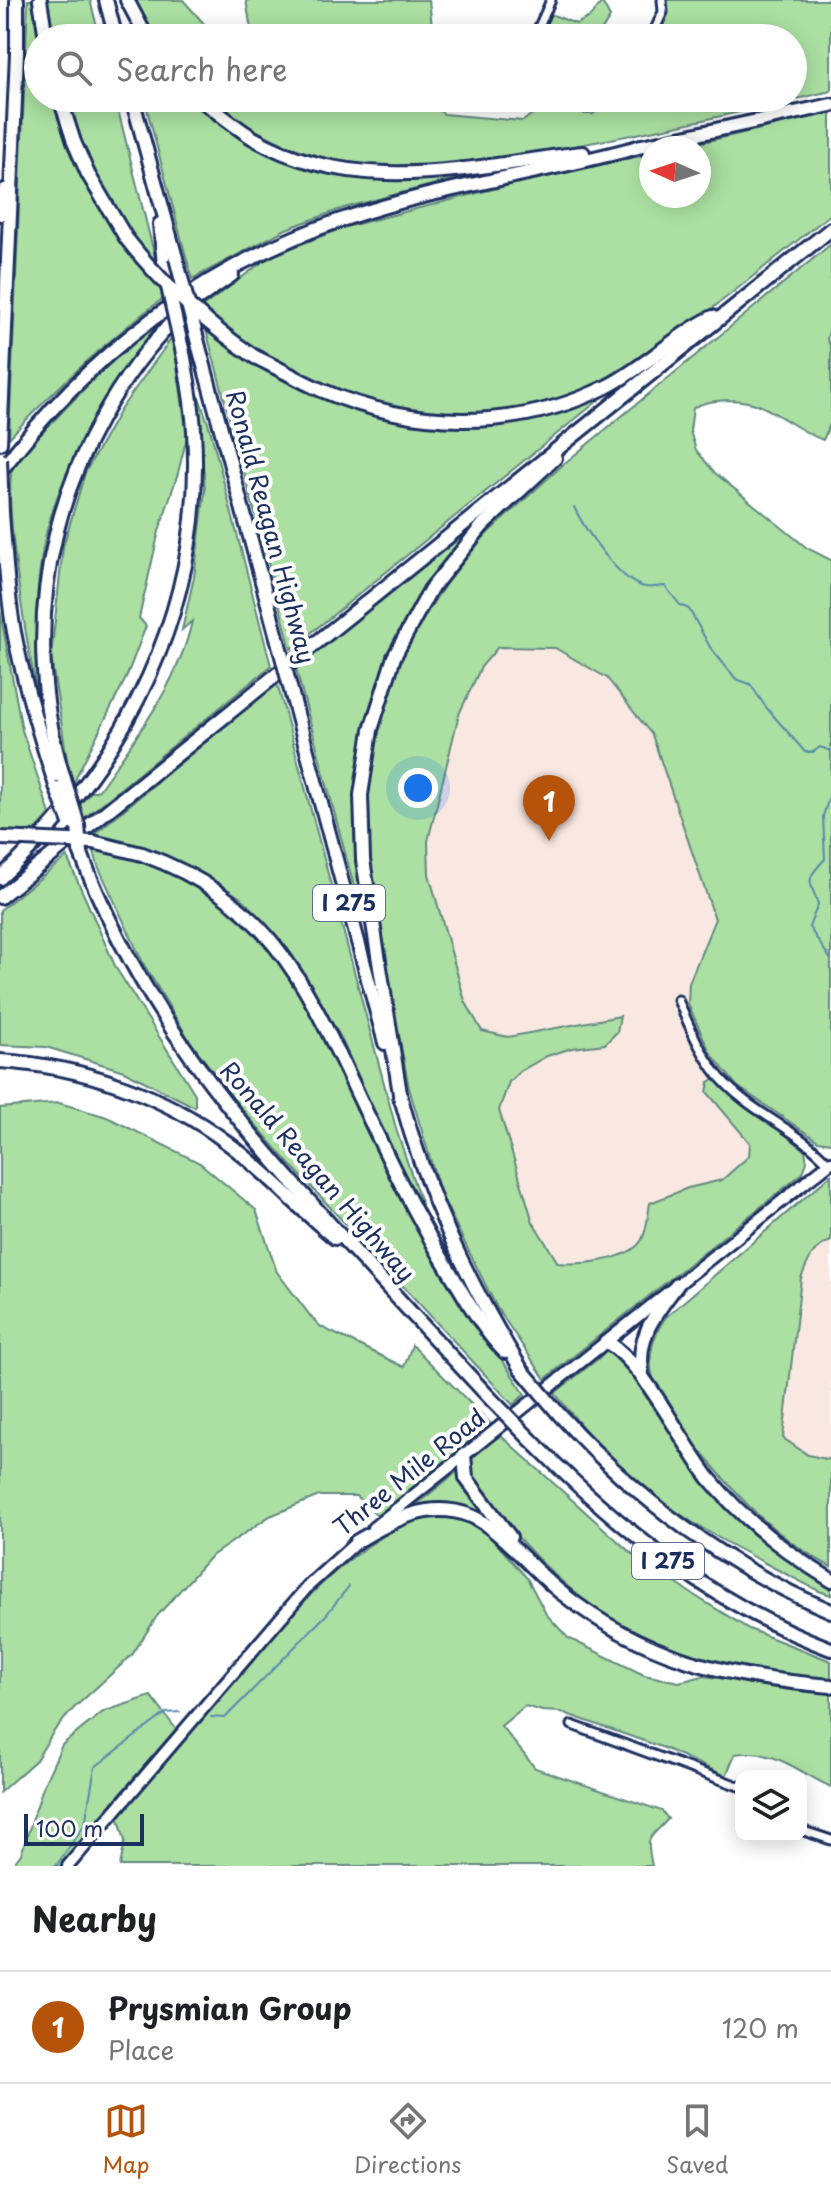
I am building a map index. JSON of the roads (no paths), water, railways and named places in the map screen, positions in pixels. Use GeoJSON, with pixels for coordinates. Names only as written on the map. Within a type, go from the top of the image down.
{"type":"FeatureCollection","features":[{"type":"Feature","properties":{"kind":"highway"},"geometry":{"type":"LineString","coordinates":[[0,443],[17,0]]}},
{"type":"Feature","properties":{"kind":"highway"},"geometry":{"type":"LineString","coordinates":[[40,0],[44,24]]}},
{"type":"Feature","properties":{"kind":"highway"},"geometry":{"type":"LineString","coordinates":[[106,0],[112,24]]}},
{"type":"Feature","properties":{"kind":"highway"},"geometry":{"type":"LineString","coordinates":[[127,0],[140,24]]}},
{"type":"Feature","properties":{"kind":"highway"},"geometry":{"type":"LineString","coordinates":[[807,110],[831,105]]}},
{"type":"Feature","properties":{"kind":"highway"},"geometry":{"type":"LineString","coordinates":[[65,112],[84,165],[126,238],[168,288],[207,324],[255,357],[321,390],[361,404],[428,419],[480,421],[541,411],[607,387],[648,361],[692,327],[731,308]]}},
{"type":"Feature","properties":{"kind":"highway","name":"Ronald Reagan Highway"},"geometry":{"type":"LineString","coordinates":[[136,112],[401,1100],[431,1194],[449,1238],[483,1305],[521,1369]]}},
{"type":"Feature","properties":{"kind":"highway"},"geometry":{"type":"LineString","coordinates":[[217,112],[267,144],[303,160],[368,173],[443,172],[639,146]]}},
{"type":"Feature","properties":{"kind":"highway"},"geometry":{"type":"LineString","coordinates":[[688,136],[799,112]]}},
{"type":"Feature","properties":{"kind":"highway"},"geometry":{"type":"LineString","coordinates":[[0,472],[56,403],[136,330],[191,290],[263,252],[343,219],[371,211],[639,147]]}},
{"type":"Feature","properties":{"kind":"highway"},"geometry":{"type":"LineString","coordinates":[[0,214],[12,160]]}},
{"type":"Feature","properties":{"kind":"highway"},"geometry":{"type":"LineString","coordinates":[[0,878],[86,786],[131,714],[162,648],[181,580],[193,503],[194,431],[184,358],[165,275],[158,200]]}},
{"type":"Feature","properties":{"kind":"highway"},"geometry":{"type":"LineString","coordinates":[[0,897],[831,229]]}},
{"type":"Feature","properties":{"kind":"highway"},"geometry":{"type":"LineString","coordinates":[[61,784],[47,710],[42,627],[50,557],[66,498],[110,404],[148,350],[180,314],[263,252]]}},
{"type":"Feature","properties":{"kind":"highway"},"geometry":{"type":"LineString","coordinates":[[401,1100],[363,860],[361,795],[373,720],[394,657],[437,580],[483,525],[545,470],[575,435]]}},
{"type":"Feature","properties":{"kind":"highway","name":"Ronald Reagan Highway"},"geometry":{"type":"LineString","coordinates":[[0,459],[10,601],[29,700],[61,784],[80,851],[104,907],[135,968],[186,1052],[252,1138],[369,1267],[489,1397],[601,1508],[657,1554],[750,1612],[831,1649]]}},
{"type":"Feature","properties":{"kind":"highway"},"geometry":{"type":"LineString","coordinates":[[0,838],[93,842],[142,854],[191,874],[222,894],[268,936],[293,967],[321,1015],[436,1250],[488,1335],[521,1369]]}},
{"type":"Feature","properties":{"kind":"highway"},"geometry":{"type":"LineString","coordinates":[[0,1061],[77,1072],[120,1085],[177,1110],[228,1142],[306,1215],[369,1267]]}},
{"type":"Feature","properties":{"kind":"highway"},"geometry":{"type":"LineString","coordinates":[[644,1380],[640,1360],[642,1341],[652,1319],[677,1285]]}},
{"type":"Feature","properties":{"kind":"highway"},"geometry":{"type":"LineString","coordinates":[[606,1342],[629,1358],[695,1459],[732,1504],[792,1555],[831,1580]]}},
{"type":"Feature","properties":{"kind":"highway","name":"I 275"},"geometry":{"type":"LineString","coordinates":[[521,1369],[606,1464],[685,1530],[759,1577],[831,1611]]}},
{"type":"Feature","properties":{"kind":"highway"},"geometry":{"type":"LineString","coordinates":[[464,1455],[466,1478],[528,1562]]}},
{"type":"Feature","properties":{"kind":"highway"},"geometry":{"type":"LineString","coordinates":[[356,1542],[410,1513],[442,1510],[471,1516],[487,1526],[586,1612],[626,1636],[709,1669],[831,1686]]}},
{"type":"Feature","properties":{"kind":"street"},"geometry":{"type":"LineString","coordinates":[[540,24],[551,0]]}},
{"type":"Feature","properties":{"kind":"street"},"geometry":{"type":"LineString","coordinates":[[657,24],[663,12],[662,0]]}},
{"type":"Feature","properties":{"kind":"street"},"geometry":{"type":"LineString","coordinates":[[678,1000],[711,1064],[726,1085],[807,1142],[830,1163]]}},
{"type":"Feature","properties":{"kind":"street","name":"Three Mile Road"},"geometry":{"type":"LineString","coordinates":[[68,1866],[308,1586],[356,1542],[830,1163]]}},
{"type":"Feature","properties":{"kind":"street"},"geometry":{"type":"LineString","coordinates":[[572,1725],[735,1785]]}},
{"type":"Feature","properties":{"kind":"street"},"geometry":{"type":"LineString","coordinates":[[807,1832],[831,1840]]}},
{"type":"Feature","properties":{"kind":"waterway"},"geometry":{"type":"LineString","coordinates":[[574,507],[595,541],[626,577],[646,587],[665,586],[680,605],[689,609],[710,647],[736,679],[750,684],[805,752],[813,752],[820,747],[831,751]]}},
{"type":"Feature","properties":{"kind":"waterway"},"geometry":{"type":"LineString","coordinates":[[831,791],[823,816],[825,859],[814,871],[811,880],[818,904],[809,927],[831,960]]}},
{"type":"Feature","properties":{"kind":"waterway"},"geometry":{"type":"LineString","coordinates":[[211,1717],[225,1718],[327,1614],[349,1586]]}},
{"type":"Feature","properties":{"kind":"waterway"},"geometry":{"type":"LineString","coordinates":[[56,1866],[85,1824],[95,1767],[166,1713],[180,1712]]}},
{"type":"Feature","properties":{"kind":"place","name":"Prysmian Group"},"geometry":{"type":"Point","coordinates":[549,841]}}]}
